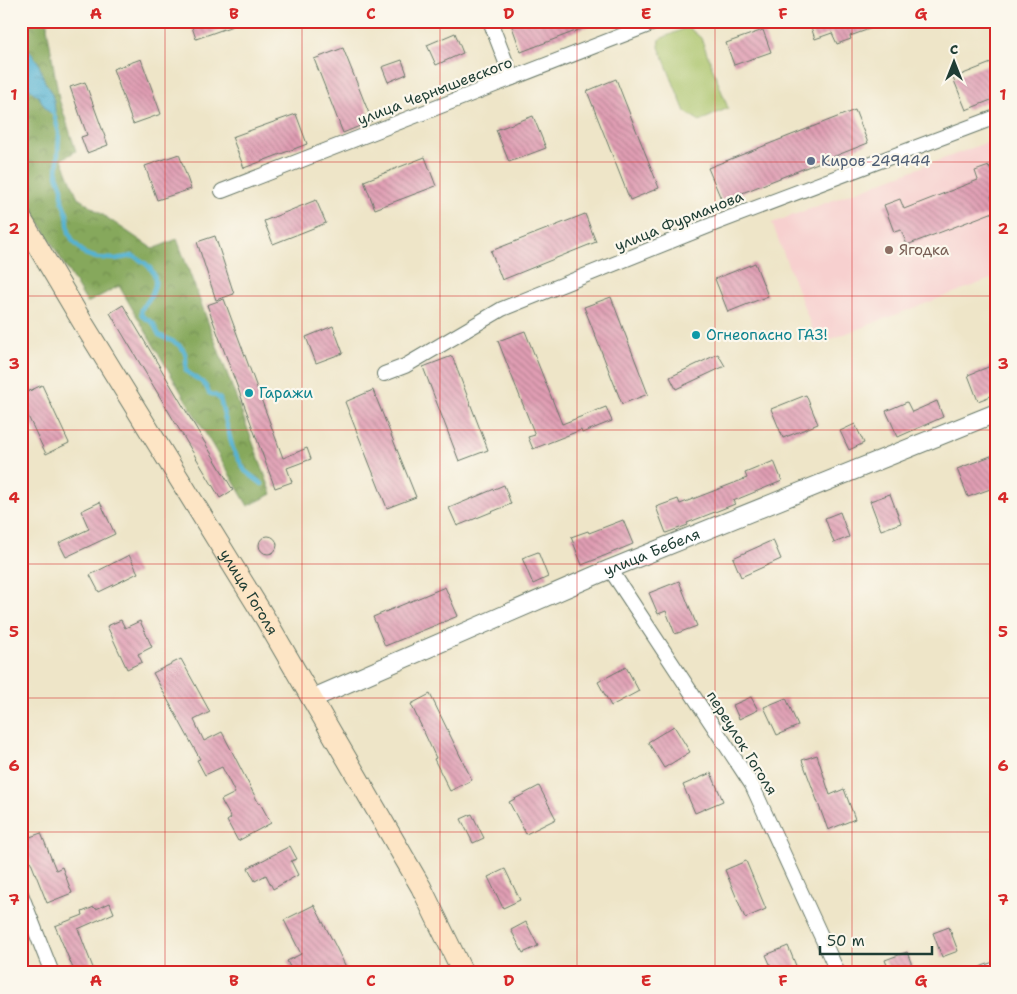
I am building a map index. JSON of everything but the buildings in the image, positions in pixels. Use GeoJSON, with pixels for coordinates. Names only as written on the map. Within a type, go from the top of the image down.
{"type":"FeatureCollection","features":[{"type":"Feature","properties":{"kind":"main road","name":"улица Гоголя"},"geometry":{"type":"LineString","coordinates":[[21,218],[83,323],[265,618],[422,886],[463,973]]}},
{"type":"Feature","properties":{"kind":"street"},"geometry":{"type":"LineString","coordinates":[[490,21],[512,78]]}},
{"type":"Feature","properties":{"kind":"street","name":"улица Чернышевского"},"geometry":{"type":"LineString","coordinates":[[222,191],[659,21]]}},
{"type":"Feature","properties":{"kind":"street","name":"улица Фурманова"},"geometry":{"type":"LineString","coordinates":[[384,374],[405,366],[502,309],[716,223],[996,117]]}},
{"type":"Feature","properties":{"kind":"street","name":"улица Бебеля"},"geometry":{"type":"LineString","coordinates":[[311,699],[610,569],[996,413]]}},
{"type":"Feature","properties":{"kind":"street","name":"переулок Гоголя"},"geometry":{"type":"LineString","coordinates":[[610,569],[752,786],[838,973]]}},
{"type":"Feature","properties":{"kind":"street"},"geometry":{"type":"LineString","coordinates":[[21,894],[52,973]]}},
{"type":"Feature","properties":{"kind":"street"},"geometry":{"type":"LineString","coordinates":[[985,973],[996,969]]}},
{"type":"Feature","properties":{"kind":"shaded area","name":"Ягодка"},"geometry":{"type":"Polygon","coordinates":[[[996,139],[996,277],[818,344],[772,223],[996,139]]]}},
{"type":"Feature","properties":{"kind":"green space"},"geometry":{"type":"Polygon","coordinates":[[[21,21],[48,21],[47,27],[59,99],[76,151],[62,159],[78,198],[153,249],[177,239],[272,494],[248,506],[119,286],[87,303],[21,191],[21,21]]]}},
{"type":"Feature","properties":{"kind":"green space"},"geometry":{"type":"Polygon","coordinates":[[[688,27],[701,38],[728,108],[700,121],[685,112],[659,47],[660,39],[688,27]]]}},
{"type":"Feature","properties":{"kind":"water"},"geometry":{"type":"Polygon","coordinates":[[[21,21],[24,21],[22,29],[25,45],[38,62],[45,82],[50,89],[54,101],[56,119],[46,109],[39,97],[21,82],[21,21]]]}},
{"type":"Feature","properties":{"kind":"waterway"},"geometry":{"type":"LineString","coordinates":[[54,114],[59,133],[57,175],[62,188],[62,201],[67,214],[69,233],[73,241],[85,254],[97,258],[115,259],[133,256],[149,267],[155,277],[155,282],[151,296],[142,308],[142,316],[153,323],[159,335],[183,349],[186,371],[202,382],[209,393],[220,399],[233,449],[245,471],[262,484]]}},
{"type":"Feature","properties":{"kind":"place","name":"Киров 249444"},"geometry":{"type":"Point","coordinates":[811,161]}},
{"type":"Feature","properties":{"kind":"place","name":"Ягодка"},"geometry":{"type":"Point","coordinates":[889,250]}},
{"type":"Feature","properties":{"kind":"place","name":"Огнеопасно ГАЗ!"},"geometry":{"type":"Point","coordinates":[696,335]}},
{"type":"Feature","properties":{"kind":"place","name":"Гаражи"},"geometry":{"type":"Point","coordinates":[249,393]}}]}
